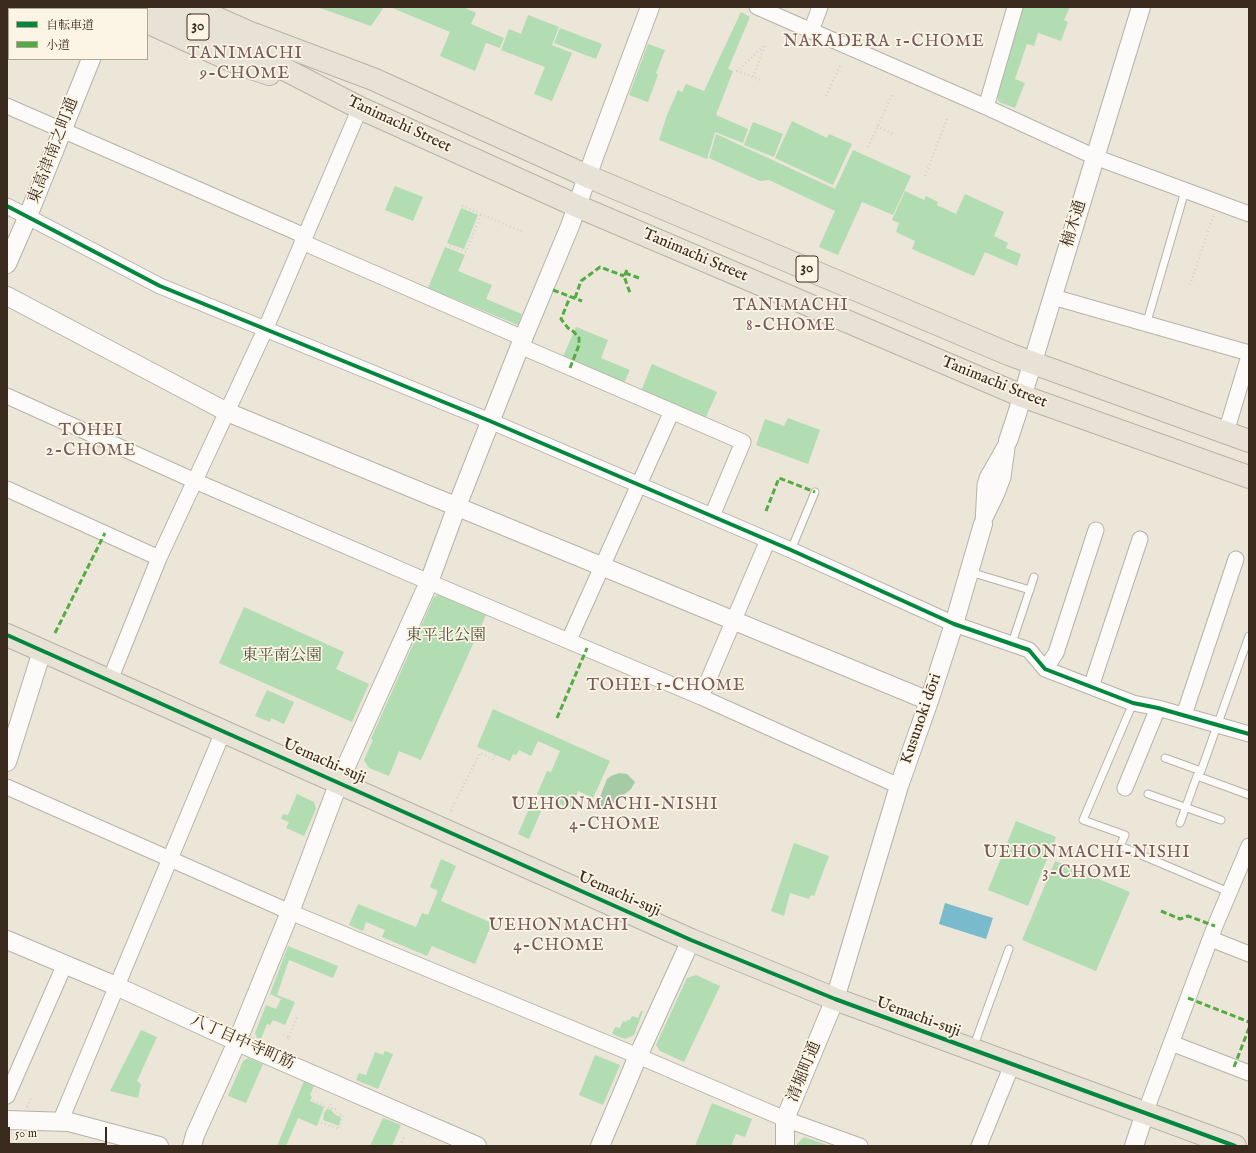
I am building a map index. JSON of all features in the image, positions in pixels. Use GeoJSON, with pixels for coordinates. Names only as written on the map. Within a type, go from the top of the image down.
{"type":"FeatureCollection","features":[{"type":"Feature","properties":{"kind":"main road","name":"Tanimachi Street"},"geometry":{"type":"LineString","coordinates":[[154,7],[243,48],[360,108],[577,206],[1022,396],[1249,477]]}},
{"type":"Feature","properties":{"kind":"main road","name":"Tanimachi Street"},"geometry":{"type":"LineString","coordinates":[[192,7],[248,32],[373,80],[587,176],[1032,363],[1249,440]]}},
{"type":"Feature","properties":{"kind":"main road","name":"30"},"geometry":{"type":"LineString","coordinates":[[227,7],[373,80]]}},
{"type":"Feature","properties":{"kind":"main road","name":"30"},"geometry":{"type":"LineString","coordinates":[[148,22],[237,63],[360,108]]}},
{"type":"Feature","properties":{"kind":"main road","name":"Uemachi-suji"},"geometry":{"type":"LineString","coordinates":[[7,635],[691,940],[835,999],[1235,1146]]}},
{"type":"Feature","properties":{"kind":"street"},"geometry":{"type":"LineString","coordinates":[[192,1146],[195,1135],[237,1042],[290,912],[339,782],[429,582],[521,342],[570,226],[650,7]]}},
{"type":"Feature","properties":{"kind":"street"},"geometry":{"type":"LineString","coordinates":[[757,7],[986,107],[1095,157],[1249,214]]}},
{"type":"Feature","properties":{"kind":"street"},"geometry":{"type":"LineString","coordinates":[[811,31],[820,7]]}},
{"type":"Feature","properties":{"kind":"street"},"geometry":{"type":"LineString","coordinates":[[986,107],[1015,7]]}},
{"type":"Feature","properties":{"kind":"street","name":"楠木通"},"geometry":{"type":"LineString","coordinates":[[1008,441],[1141,7]]}},
{"type":"Feature","properties":{"kind":"street","name":"東高津南之町通"},"geometry":{"type":"LineString","coordinates":[[7,264],[28,216],[90,60]]}},
{"type":"Feature","properties":{"kind":"street"},"geometry":{"type":"LineString","coordinates":[[7,106],[62,129],[304,239],[521,342],[743,442],[712,516]]}},
{"type":"Feature","properties":{"kind":"street"},"geometry":{"type":"LineString","coordinates":[[110,680],[160,558],[265,330],[360,108]]}},
{"type":"Feature","properties":{"kind":"street"},"geometry":{"type":"LineString","coordinates":[[7,206],[160,286],[490,421],[792,550],[954,624],[1029,650],[1046,669],[1133,703],[1218,724],[1249,734]]}},
{"type":"Feature","properties":{"kind":"street"},"geometry":{"type":"LineString","coordinates":[[7,296],[227,412],[929,701]]}},
{"type":"Feature","properties":{"kind":"street"},"geometry":{"type":"LineString","coordinates":[[1053,297],[1249,355],[1226,432]]}},
{"type":"Feature","properties":{"kind":"street"},"geometry":{"type":"LineString","coordinates":[[7,396],[195,481],[701,697],[899,786]]}},
{"type":"Feature","properties":{"kind":"street"},"geometry":{"type":"LineString","coordinates":[[568,640],[640,485],[672,411]]}},
{"type":"Feature","properties":{"kind":"street","name":"Kusunoki dōri"},"geometry":{"type":"LineString","coordinates":[[835,999],[899,786],[929,701],[970,572],[983,524],[985,485],[987,478],[1008,441]]}},
{"type":"Feature","properties":{"kind":"street"},"geometry":{"type":"LineString","coordinates":[[7,489],[160,558]]}},
{"type":"Feature","properties":{"kind":"street"},"geometry":{"type":"LineString","coordinates":[[1046,669],[1056,653],[1096,530]]}},
{"type":"Feature","properties":{"kind":"street"},"geometry":{"type":"LineString","coordinates":[[1091,687],[1140,539]]}},
{"type":"Feature","properties":{"kind":"street"},"geometry":{"type":"LineString","coordinates":[[701,697],[768,540]]}},
{"type":"Feature","properties":{"kind":"street"},"geometry":{"type":"LineString","coordinates":[[1184,715],[1236,559]]}},
{"type":"Feature","properties":{"kind":"street"},"geometry":{"type":"LineString","coordinates":[[7,762],[42,651]]}},
{"type":"Feature","properties":{"kind":"street"},"geometry":{"type":"LineString","coordinates":[[1125,788],[1158,708]]}},
{"type":"Feature","properties":{"kind":"street"},"geometry":{"type":"LineString","coordinates":[[60,1122],[223,732]]}},
{"type":"Feature","properties":{"kind":"street"},"geometry":{"type":"LineString","coordinates":[[7,787],[290,912],[638,1056],[785,1119],[860,1146]]}},
{"type":"Feature","properties":{"kind":"street"},"geometry":{"type":"LineString","coordinates":[[1134,1146],[1210,938],[1249,846]]}},
{"type":"Feature","properties":{"kind":"street"},"geometry":{"type":"LineString","coordinates":[[1210,938],[1249,954]]}},
{"type":"Feature","properties":{"kind":"street","name":"八丁目中寺町筋"},"geometry":{"type":"LineString","coordinates":[[7,940],[116,986],[237,1042],[477,1146]]}},
{"type":"Feature","properties":{"kind":"street"},"geometry":{"type":"LineString","coordinates":[[600,1146],[638,1056],[691,940]]}},
{"type":"Feature","properties":{"kind":"street"},"geometry":{"type":"LineString","coordinates":[[7,1096],[65,964]]}},
{"type":"Feature","properties":{"kind":"street","name":"清堀町通"},"geometry":{"type":"LineString","coordinates":[[785,1146],[785,1119],[835,999]]}},
{"type":"Feature","properties":{"kind":"street"},"geometry":{"type":"LineString","coordinates":[[1171,1043],[1249,1073]]}},
{"type":"Feature","properties":{"kind":"street"},"geometry":{"type":"LineString","coordinates":[[979,1146],[1012,1065]]}},
{"type":"Feature","properties":{"kind":"street"},"geometry":{"type":"LineString","coordinates":[[7,1120],[68,1122],[159,1146]]}},
{"type":"Feature","properties":{"kind":"lane"},"geometry":{"type":"LineString","coordinates":[[1146,325],[1185,191]]}},
{"type":"Feature","properties":{"kind":"lane"},"geometry":{"type":"LineString","coordinates":[[792,550],[815,492]]}},
{"type":"Feature","properties":{"kind":"lane"},"geometry":{"type":"LineString","coordinates":[[970,572],[1030,590]]}},
{"type":"Feature","properties":{"kind":"lane"},"geometry":{"type":"LineString","coordinates":[[1012,643],[1034,577]]}},
{"type":"Feature","properties":{"kind":"lane"},"geometry":{"type":"LineString","coordinates":[[1180,822],[1218,724],[1249,636]]}},
{"type":"Feature","properties":{"kind":"lane"},"geometry":{"type":"LineString","coordinates":[[1133,703],[1083,820],[1125,835],[1120,846],[1224,890]]}},
{"type":"Feature","properties":{"kind":"lane"},"geometry":{"type":"LineString","coordinates":[[1165,758],[1249,795]]}},
{"type":"Feature","properties":{"kind":"lane"},"geometry":{"type":"LineString","coordinates":[[1148,794],[1186,806],[1221,820]]}},
{"type":"Feature","properties":{"kind":"lane"},"geometry":{"type":"LineString","coordinates":[[972,1050],[1009,949]]}},
{"type":"Feature","properties":{"kind":"path"},"geometry":{"type":"LineString","coordinates":[[753,77],[765,44],[737,71],[753,77],[761,80]]}},
{"type":"Feature","properties":{"kind":"path"},"geometry":{"type":"LineString","coordinates":[[826,96],[840,66]]}},
{"type":"Feature","properties":{"kind":"path"},"geometry":{"type":"LineString","coordinates":[[868,147],[893,93]]}},
{"type":"Feature","properties":{"kind":"path"},"geometry":{"type":"LineString","coordinates":[[925,176],[947,119]]}},
{"type":"Feature","properties":{"kind":"path"},"geometry":{"type":"LineString","coordinates":[[877,126],[893,134]]}},
{"type":"Feature","properties":{"kind":"path"},"geometry":{"type":"LineString","coordinates":[[1190,285],[1218,202]]}},
{"type":"Feature","properties":{"kind":"path"},"geometry":{"type":"LineString","coordinates":[[462,206],[523,232]]}},
{"type":"Feature","properties":{"kind":"path"},"geometry":{"type":"LineString","coordinates":[[450,246],[466,252],[481,214]]}},
{"type":"Feature","properties":{"kind":"path"},"geometry":{"type":"LineString","coordinates":[[457,798],[480,753],[493,759],[495,755]]}},
{"type":"Feature","properties":{"kind":"path"},"geometry":{"type":"LineString","coordinates":[[451,811],[455,802]]}},
{"type":"Feature","properties":{"kind":"path"},"geometry":{"type":"LineString","coordinates":[[287,1041],[297,1017]]}},
{"type":"Feature","properties":{"kind":"path"},"geometry":{"type":"LineString","coordinates":[[284,1035],[289,1037]]}},
{"type":"Feature","properties":{"kind":"path"},"geometry":{"type":"LineString","coordinates":[[28,1106],[32,1096]]}},
{"type":"Feature","properties":{"kind":"path"},"geometry":{"type":"LineString","coordinates":[[313,1101],[343,1115],[339,1129],[331,1125],[321,1123]]}},
{"type":"Feature","properties":{"kind":"path"},"geometry":{"type":"LineString","coordinates":[[331,1104],[332,1109]]}},
{"type":"Feature","properties":{"kind":"path"},"geometry":{"type":"LineString","coordinates":[[331,1125],[336,1112]]}},
{"type":"Feature","properties":{"kind":"path"},"geometry":{"type":"LineString","coordinates":[[400,1146],[405,1135]]}},
{"type":"Feature","properties":{"kind":"green space"},"geometry":{"type":"Polygon","coordinates":[[[317,7],[384,7],[371,26],[317,7]]]}},
{"type":"Feature","properties":{"kind":"green space"},"geometry":{"type":"Polygon","coordinates":[[[390,7],[463,7],[476,13],[471,24],[504,38],[500,48],[486,43],[475,71],[440,56],[450,32],[390,7]]]}},
{"type":"Feature","properties":{"kind":"green space"},"geometry":{"type":"Polygon","coordinates":[[[1020,7],[1070,7],[1064,20],[1068,22],[1061,41],[1038,33],[1034,46],[1027,44],[1015,79],[1025,83],[1015,108],[999,102],[996,94],[1020,7]]]}},
{"type":"Feature","properties":{"kind":"green space"},"geometry":{"type":"Polygon","coordinates":[[[741,12],[750,17],[728,69],[733,71],[716,115],[748,129],[743,143],[715,132],[707,159],[659,140],[667,115],[678,90],[682,92],[686,84],[704,91],[741,12]]]}},
{"type":"Feature","properties":{"kind":"green space"},"geometry":{"type":"Polygon","coordinates":[[[528,15],[559,27],[552,45],[572,53],[552,101],[534,94],[545,67],[501,50],[509,29],[521,34],[528,15]]]}},
{"type":"Feature","properties":{"kind":"green space"},"geometry":{"type":"Polygon","coordinates":[[[560,28],[602,44],[596,59],[554,43],[560,28]]]}},
{"type":"Feature","properties":{"kind":"green space"},"geometry":{"type":"Polygon","coordinates":[[[648,44],[665,50],[656,73],[658,75],[648,102],[629,95],[648,44]]]}},
{"type":"Feature","properties":{"kind":"green space"},"geometry":{"type":"Polygon","coordinates":[[[792,121],[827,138],[829,134],[852,144],[833,185],[775,158],[792,121]]]}},
{"type":"Feature","properties":{"kind":"green space"},"geometry":{"type":"Polygon","coordinates":[[[753,122],[783,134],[774,157],[744,145],[753,122]]]}},
{"type":"Feature","properties":{"kind":"green space"},"geometry":{"type":"Polygon","coordinates":[[[716,134],[835,189],[853,150],[911,176],[893,215],[862,202],[838,255],[819,247],[835,211],[769,180],[760,181],[709,158],[716,134]]]}},
{"type":"Feature","properties":{"kind":"green space"},"geometry":{"type":"Polygon","coordinates":[[[395,186],[423,197],[413,221],[385,210],[395,186]]]}},
{"type":"Feature","properties":{"kind":"green space"},"geometry":{"type":"Polygon","coordinates":[[[905,191],[924,200],[926,196],[938,202],[937,205],[956,214],[965,194],[1004,212],[994,236],[1008,243],[1006,248],[1021,254],[1017,266],[985,252],[974,276],[912,249],[915,241],[896,232],[899,223],[892,220],[905,191]]]}},
{"type":"Feature","properties":{"kind":"green space"},"geometry":{"type":"Polygon","coordinates":[[[461,208],[478,215],[464,249],[447,243],[461,208]]]}},
{"type":"Feature","properties":{"kind":"green space"},"geometry":{"type":"Polygon","coordinates":[[[445,247],[465,255],[458,271],[492,285],[486,299],[522,314],[518,325],[428,288],[445,247]]]}},
{"type":"Feature","properties":{"kind":"green space"},"geometry":{"type":"Polygon","coordinates":[[[576,327],[608,340],[601,358],[630,370],[623,385],[562,359],[576,327]]]}},
{"type":"Feature","properties":{"kind":"green space"},"geometry":{"type":"Polygon","coordinates":[[[652,364],[717,392],[705,419],[641,391],[652,364]]]}},
{"type":"Feature","properties":{"kind":"green space"},"geometry":{"type":"Polygon","coordinates":[[[788,418],[820,430],[808,464],[756,445],[765,419],[784,426],[788,418]]]}},
{"type":"Feature","properties":{"kind":"green space","name":"東平北公園"},"geometry":{"type":"Polygon","coordinates":[[[438,595],[486,615],[421,760],[399,751],[389,776],[369,768],[364,760],[373,740],[371,739],[434,597],[438,595]]]}},
{"type":"Feature","properties":{"kind":"green space","name":"東平南公園"},"geometry":{"type":"Polygon","coordinates":[[[244,607],[344,652],[336,669],[369,684],[352,722],[219,663],[244,607]]]}},
{"type":"Feature","properties":{"kind":"green space"},"geometry":{"type":"Polygon","coordinates":[[[267,690],[294,702],[284,724],[271,718],[270,722],[255,716],[267,690]]]}},
{"type":"Feature","properties":{"kind":"green space"},"geometry":{"type":"Polygon","coordinates":[[[493,709],[610,761],[593,798],[578,791],[571,809],[537,794],[547,771],[551,772],[560,751],[538,741],[531,756],[519,750],[516,755],[513,754],[510,761],[477,747],[493,709]]]}},
{"type":"Feature","properties":{"kind":"green space"},"geometry":{"type":"Polygon","coordinates":[[[619,773],[627,774],[635,782],[631,789],[611,805],[603,807],[600,806],[600,797],[607,779],[619,773]]]}},
{"type":"Feature","properties":{"kind":"green space"},"geometry":{"type":"Polygon","coordinates":[[[297,794],[314,802],[316,809],[304,836],[286,828],[289,822],[281,819],[283,814],[288,815],[297,794]]]}},
{"type":"Feature","properties":{"kind":"green space"},"geometry":{"type":"Polygon","coordinates":[[[531,804],[542,809],[529,839],[518,834],[531,804]]]}},
{"type":"Feature","properties":{"kind":"green space"},"geometry":{"type":"Polygon","coordinates":[[[1016,821],[1056,837],[1028,906],[988,890],[1016,821]]]}},
{"type":"Feature","properties":{"kind":"green space"},"geometry":{"type":"Polygon","coordinates":[[[794,843],[829,856],[814,896],[811,895],[809,899],[790,893],[784,916],[771,911],[794,843]]]}},
{"type":"Feature","properties":{"kind":"green space"},"geometry":{"type":"Polygon","coordinates":[[[441,859],[456,866],[441,901],[492,923],[475,964],[432,946],[427,956],[382,937],[385,930],[366,922],[363,931],[349,925],[358,904],[416,927],[422,913],[428,915],[438,891],[430,887],[441,859]]]}},
{"type":"Feature","properties":{"kind":"green space"},"geometry":{"type":"Polygon","coordinates":[[[1055,861],[1130,892],[1096,971],[1022,940],[1055,861]]]}},
{"type":"Feature","properties":{"kind":"green space"},"geometry":{"type":"Polygon","coordinates":[[[288,946],[338,966],[333,978],[289,960],[277,995],[295,1002],[285,1025],[273,1020],[270,1025],[267,1024],[261,1039],[257,1038],[255,1033],[266,1005],[276,1009],[281,999],[270,994],[288,946]]]}},
{"type":"Feature","properties":{"kind":"green space"},"geometry":{"type":"Polygon","coordinates":[[[696,975],[720,986],[684,1062],[660,1051],[656,1045],[687,978],[696,975]]]}},
{"type":"Feature","properties":{"kind":"green space"},"geometry":{"type":"Polygon","coordinates":[[[641,1011],[643,1011],[634,1035],[625,1039],[612,1034],[615,1027],[620,1028],[623,1021],[626,1022],[627,1020],[630,1020],[632,1016],[638,1018],[641,1011]]]}},
{"type":"Feature","properties":{"kind":"green space"},"geometry":{"type":"Polygon","coordinates":[[[141,1030],[157,1037],[137,1081],[141,1084],[138,1098],[110,1091],[141,1030]]]}},
{"type":"Feature","properties":{"kind":"green space"},"geometry":{"type":"Polygon","coordinates":[[[385,1051],[393,1054],[378,1089],[356,1080],[359,1073],[366,1075],[375,1052],[383,1055],[385,1051]]]}},
{"type":"Feature","properties":{"kind":"green space"},"geometry":{"type":"Polygon","coordinates":[[[595,1055],[620,1065],[603,1105],[579,1095],[595,1055]]]}},
{"type":"Feature","properties":{"kind":"green space"},"geometry":{"type":"Polygon","coordinates":[[[248,1058],[263,1064],[246,1103],[228,1096],[243,1061],[248,1058]]]}},
{"type":"Feature","properties":{"kind":"green space"},"geometry":{"type":"Polygon","coordinates":[[[304,1081],[314,1086],[310,1095],[312,1097],[310,1101],[324,1107],[317,1126],[298,1118],[286,1146],[277,1146],[304,1081]]]}},
{"type":"Feature","properties":{"kind":"green space"},"geometry":{"type":"Polygon","coordinates":[[[712,1103],[752,1119],[745,1137],[736,1134],[731,1146],[695,1146],[712,1103]]]}},
{"type":"Feature","properties":{"kind":"green space"},"geometry":{"type":"Polygon","coordinates":[[[327,1109],[331,1110],[335,1115],[341,1117],[339,1126],[323,1120],[324,1113],[327,1109]]]}},
{"type":"Feature","properties":{"kind":"green space"},"geometry":{"type":"Polygon","coordinates":[[[383,1118],[401,1125],[392,1146],[370,1146],[383,1118]]]}},
{"type":"Feature","properties":{"kind":"green space"},"geometry":{"type":"Polygon","coordinates":[[[804,1137],[830,1146],[797,1146],[797,1144],[804,1137]]]}},
{"type":"Feature","properties":{"kind":"water"},"geometry":{"type":"Polygon","coordinates":[[[945,903],[993,918],[986,939],[939,924],[945,903]]]}},
{"type":"Feature","properties":{"kind":"marked path"},"geometry":{"type":"LineString","coordinates":[[575,298],[581,281],[600,267],[624,276]]}},
{"type":"Feature","properties":{"kind":"marked path"},"geometry":{"type":"LineString","coordinates":[[627,270],[624,276],[630,293]]}},
{"type":"Feature","properties":{"kind":"marked path"},"geometry":{"type":"LineString","coordinates":[[625,273],[639,278]]}},
{"type":"Feature","properties":{"kind":"marked path"},"geometry":{"type":"LineString","coordinates":[[553,290],[582,301]]}},
{"type":"Feature","properties":{"kind":"marked path"},"geometry":{"type":"LineString","coordinates":[[570,297],[561,319],[579,338],[579,345],[570,368]]}},
{"type":"Feature","properties":{"kind":"marked path"},"geometry":{"type":"LineString","coordinates":[[766,511],[779,478],[815,492]]}},
{"type":"Feature","properties":{"kind":"marked path"},"geometry":{"type":"LineString","coordinates":[[55,633],[105,533]]}},
{"type":"Feature","properties":{"kind":"marked path"},"geometry":{"type":"LineString","coordinates":[[557,718],[587,648]]}},
{"type":"Feature","properties":{"kind":"marked path"},"geometry":{"type":"LineString","coordinates":[[1161,911],[1180,919],[1188,916],[1215,926]]}},
{"type":"Feature","properties":{"kind":"marked path"},"geometry":{"type":"LineString","coordinates":[[1188,998],[1249,1022]]}},
{"type":"Feature","properties":{"kind":"marked path"},"geometry":{"type":"LineString","coordinates":[[1234,1067],[1249,1028]]}},
{"type":"Feature","properties":{"kind":"cycle path"},"geometry":{"type":"LineString","coordinates":[[7,206],[160,286],[490,421],[791,550],[954,624],[1029,650],[1045,669],[1133,703],[1158,708],[1249,734]]}},
{"type":"Feature","properties":{"kind":"cycle path"},"geometry":{"type":"LineString","coordinates":[[7,635],[691,940],[835,999],[1235,1146]]}},
{"type":"Feature","properties":{"kind":"district","name":"NAKADERA 1-CHOME"},"geometry":{"type":"Point","coordinates":[884,43]}},
{"type":"Feature","properties":{"kind":"district","name":"TANIMACHI 9-CHOME"},"geometry":{"type":"Point","coordinates":[245,65]}},
{"type":"Feature","properties":{"kind":"district","name":"TANIMACHI 8-CHOME"},"geometry":{"type":"Point","coordinates":[791,317]}},
{"type":"Feature","properties":{"kind":"district","name":"TOHEI 2-CHOME"},"geometry":{"type":"Point","coordinates":[91,442]}},
{"type":"Feature","properties":{"kind":"district","name":"TOHEI 1-CHOME"},"geometry":{"type":"Point","coordinates":[666,687]}},
{"type":"Feature","properties":{"kind":"district","name":"UEHONMACHI-NISHI 4-CHOME"},"geometry":{"type":"Point","coordinates":[615,816]}},
{"type":"Feature","properties":{"kind":"district","name":"UEHONMACHI-NISHI 3-CHOME"},"geometry":{"type":"Point","coordinates":[1087,864]}},
{"type":"Feature","properties":{"kind":"district","name":"UEHONMACHI 4-CHOME"},"geometry":{"type":"Point","coordinates":[559,937]}}]}
